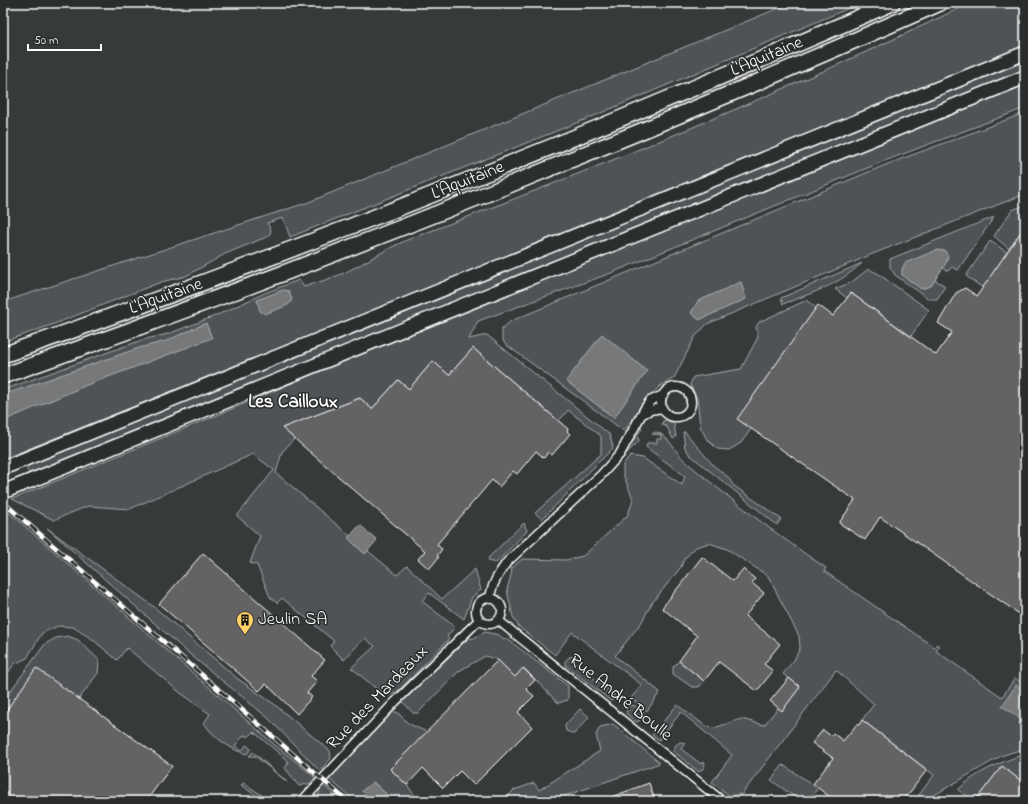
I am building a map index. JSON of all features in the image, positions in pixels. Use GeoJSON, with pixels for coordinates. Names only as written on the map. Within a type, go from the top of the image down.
{"type":"FeatureCollection","features":[{"type":"Feature","properties":{"kind":"highway","name":"L'Aquitaine"},"geometry":{"type":"LineString","coordinates":[[3,355],[251,265],[472,179],[692,89],[892,3]]}},
{"type":"Feature","properties":{"kind":"highway","name":"L'Aquitaine"},"geometry":{"type":"LineString","coordinates":[[3,376],[265,280],[479,197],[692,110],[940,3]]}},
{"type":"Feature","properties":{"kind":"main road"},"geometry":{"type":"LineString","coordinates":[[3,468],[1025,53]]}},
{"type":"Feature","properties":{"kind":"main road"},"geometry":{"type":"LineString","coordinates":[[3,492],[1025,77]]}},
{"type":"Feature","properties":{"kind":"street"},"geometry":{"type":"LineString","coordinates":[[490,599],[491,592],[498,575],[507,562],[600,475],[620,454],[650,401],[663,395],[672,388],[679,388],[687,392],[691,401],[688,411],[681,416],[671,416],[662,408]]}},
{"type":"Feature","properties":{"kind":"street"},"geometry":{"type":"LineString","coordinates":[[662,408],[663,395]]}},
{"type":"Feature","properties":{"kind":"street"},"geometry":{"type":"LineString","coordinates":[[641,415],[650,410],[662,408]]}},
{"type":"Feature","properties":{"kind":"street"},"geometry":{"type":"LineString","coordinates":[[490,599],[500,605],[502,613],[498,620],[490,624],[480,620],[476,613],[478,606],[483,600],[490,599]]}},
{"type":"Feature","properties":{"kind":"street","name":"Rue des Mardeaux"},"geometry":{"type":"LineString","coordinates":[[302,801],[390,708],[480,620]]}},
{"type":"Feature","properties":{"kind":"street","name":"Rue André Boulle"},"geometry":{"type":"LineString","coordinates":[[498,620],[722,801]]}},
{"type":"Feature","properties":{"kind":"shaded area"},"geometry":{"type":"Polygon","coordinates":[[[791,3],[861,3],[589,118],[290,237],[283,218],[267,223],[271,230],[269,236],[225,254],[186,276],[161,282],[54,324],[3,342],[3,302],[309,202],[791,3]]]}},
{"type":"Feature","properties":{"kind":"shaded area"},"geometry":{"type":"Polygon","coordinates":[[[970,3],[1025,3],[1025,46],[829,127],[3,459],[3,390],[142,340],[168,334],[215,316],[267,292],[299,280],[304,287],[341,274],[407,240],[691,128],[832,67],[970,3]]]}},
{"type":"Feature","properties":{"kind":"shaded area"},"geometry":{"type":"Polygon","coordinates":[[[1025,60],[1025,71],[30,474],[25,467],[1025,60]]]}},
{"type":"Feature","properties":{"kind":"shaded area"},"geometry":{"type":"Polygon","coordinates":[[[1025,85],[1025,108],[887,160],[611,273],[478,321],[469,339],[487,335],[610,435],[613,448],[542,519],[535,513],[601,454],[601,436],[568,410],[559,421],[473,348],[449,375],[433,361],[409,389],[398,380],[372,409],[360,398],[283,428],[294,439],[282,452],[276,473],[350,536],[348,538],[365,554],[368,551],[397,575],[407,566],[442,599],[475,569],[481,590],[472,597],[464,619],[429,593],[422,601],[455,627],[447,636],[449,639],[397,692],[393,694],[388,695],[380,692],[351,668],[375,646],[364,638],[344,660],[330,646],[334,641],[282,598],[277,603],[270,597],[257,565],[250,563],[260,536],[237,516],[274,470],[253,454],[130,509],[88,506],[54,520],[12,499],[220,414],[373,348],[1025,85]]]}},
{"type":"Feature","properties":{"kind":"shaded area"},"geometry":{"type":"Polygon","coordinates":[[[1025,113],[1025,194],[875,253],[707,324],[695,337],[674,378],[660,386],[643,404],[624,431],[505,344],[502,338],[502,329],[511,321],[888,164],[1025,113]]]}},
{"type":"Feature","properties":{"kind":"shaded area"},"geometry":{"type":"Polygon","coordinates":[[[1025,205],[1025,234],[1021,231],[1009,249],[994,236],[1012,210],[1025,205]]]}},
{"type":"Feature","properties":{"kind":"shaded area"},"geometry":{"type":"Polygon","coordinates":[[[994,217],[958,270],[952,267],[948,271],[943,268],[948,256],[931,286],[935,280],[945,286],[937,299],[929,299],[895,275],[890,267],[890,259],[994,217]]]}},
{"type":"Feature","properties":{"kind":"shaded area"},"geometry":{"type":"Polygon","coordinates":[[[990,241],[1007,252],[983,288],[966,276],[990,241]]]}},
{"type":"Feature","properties":{"kind":"shaded area"},"geometry":{"type":"Polygon","coordinates":[[[937,250],[945,251],[948,256],[946,263],[931,286],[921,289],[902,275],[902,269],[905,263],[937,250]]]}},
{"type":"Feature","properties":{"kind":"shaded area"},"geometry":{"type":"Polygon","coordinates":[[[862,263],[853,271],[834,283],[783,304],[781,298],[862,263]]]}},
{"type":"Feature","properties":{"kind":"shaded area"},"geometry":{"type":"Polygon","coordinates":[[[868,269],[877,273],[929,310],[911,336],[851,293],[847,298],[835,289],[852,282],[868,269]]]}},
{"type":"Feature","properties":{"kind":"shaded area"},"geometry":{"type":"Polygon","coordinates":[[[741,282],[746,299],[699,320],[691,313],[698,301],[741,282]]]}},
{"type":"Feature","properties":{"kind":"shaded area"},"geometry":{"type":"Polygon","coordinates":[[[283,290],[289,291],[292,300],[288,305],[265,314],[260,311],[257,300],[283,290]]]}},
{"type":"Feature","properties":{"kind":"shaded area"},"geometry":{"type":"Polygon","coordinates":[[[807,300],[816,308],[751,429],[741,443],[729,450],[717,449],[706,438],[700,426],[697,398],[690,385],[693,377],[741,369],[758,337],[756,327],[759,322],[807,300]]]}},
{"type":"Feature","properties":{"kind":"shaded area"},"geometry":{"type":"Polygon","coordinates":[[[206,323],[212,338],[87,385],[3,421],[3,395],[139,348],[166,341],[206,323]]]}},
{"type":"Feature","properties":{"kind":"shaded area"},"geometry":{"type":"Polygon","coordinates":[[[602,334],[647,371],[614,418],[566,381],[602,334]]]}},
{"type":"Feature","properties":{"kind":"shaded area"},"geometry":{"type":"Polygon","coordinates":[[[666,420],[674,424],[676,437],[673,439],[667,427],[662,424],[663,421],[666,420]]]}},
{"type":"Feature","properties":{"kind":"shaded area"},"geometry":{"type":"Polygon","coordinates":[[[639,428],[642,429],[637,435],[639,441],[626,454],[624,453],[639,428]]]}},
{"type":"Feature","properties":{"kind":"shaded area"},"geometry":{"type":"Polygon","coordinates":[[[656,432],[660,434],[668,440],[685,461],[736,503],[826,568],[824,571],[934,647],[937,644],[939,646],[936,651],[1002,697],[1015,678],[1025,685],[1025,748],[1001,756],[924,801],[903,801],[907,797],[916,799],[934,775],[862,720],[874,704],[836,670],[742,794],[730,796],[712,782],[732,755],[681,712],[659,740],[652,735],[677,705],[707,727],[714,728],[741,719],[764,725],[778,708],[782,710],[800,687],[783,674],[794,660],[800,648],[799,636],[768,576],[727,549],[709,543],[696,547],[684,559],[681,567],[652,603],[641,623],[615,656],[660,692],[647,711],[631,698],[642,685],[572,632],[555,655],[519,627],[513,617],[507,590],[512,571],[511,569],[522,559],[566,560],[583,556],[627,516],[633,499],[623,474],[623,464],[631,456],[643,458],[682,485],[685,476],[646,447],[647,443],[657,443],[657,439],[661,439],[661,435],[652,434],[656,432]]]}},
{"type":"Feature","properties":{"kind":"shaded area"},"geometry":{"type":"Polygon","coordinates":[[[683,432],[685,432],[713,465],[728,477],[733,485],[781,519],[777,525],[690,455],[685,448],[683,432]]]}},
{"type":"Feature","properties":{"kind":"shaded area"},"geometry":{"type":"Polygon","coordinates":[[[3,507],[275,745],[315,777],[311,783],[299,786],[285,768],[289,762],[254,732],[248,737],[244,735],[235,746],[242,751],[246,745],[251,749],[247,754],[235,750],[212,733],[204,723],[210,714],[178,691],[127,648],[117,660],[92,639],[73,627],[58,626],[42,633],[27,658],[14,664],[3,680],[3,507]]]}},
{"type":"Feature","properties":{"kind":"shaded area"},"geometry":{"type":"Polygon","coordinates":[[[524,523],[527,531],[496,563],[488,561],[489,557],[524,523]]]}},
{"type":"Feature","properties":{"kind":"shaded area"},"geometry":{"type":"Polygon","coordinates":[[[360,525],[377,540],[365,554],[348,538],[360,525]]]}},
{"type":"Feature","properties":{"kind":"shaded area"},"geometry":{"type":"Polygon","coordinates":[[[47,528],[153,606],[238,679],[274,704],[330,751],[331,758],[320,771],[267,717],[187,652],[47,528]]]}},
{"type":"Feature","properties":{"kind":"shaded area"},"geometry":{"type":"Polygon","coordinates":[[[485,632],[499,635],[504,639],[506,638],[568,686],[568,700],[558,703],[524,668],[515,677],[498,660],[485,656],[459,671],[418,713],[413,713],[403,702],[404,699],[470,637],[472,639],[485,632]]]}},
{"type":"Feature","properties":{"kind":"shaded area"},"geometry":{"type":"Polygon","coordinates":[[[68,636],[78,640],[99,660],[98,673],[79,699],[36,669],[3,715],[3,701],[45,644],[56,638],[68,636]]]}},
{"type":"Feature","properties":{"kind":"shaded area"},"geometry":{"type":"Polygon","coordinates":[[[577,656],[574,662],[612,693],[614,690],[614,699],[611,701],[565,665],[565,661],[569,657],[577,656]]]}},
{"type":"Feature","properties":{"kind":"shaded area"},"geometry":{"type":"Polygon","coordinates":[[[679,661],[704,681],[699,687],[692,687],[673,674],[673,667],[679,661]]]}},
{"type":"Feature","properties":{"kind":"shaded area"},"geometry":{"type":"Polygon","coordinates":[[[1016,685],[1025,691],[1025,722],[1002,706],[1016,685]]]}},
{"type":"Feature","properties":{"kind":"shaded area"},"geometry":{"type":"Polygon","coordinates":[[[629,705],[636,706],[644,713],[639,721],[635,722],[626,713],[629,705]]]}},
{"type":"Feature","properties":{"kind":"shaded area"},"geometry":{"type":"Polygon","coordinates":[[[580,709],[589,717],[574,734],[566,731],[565,725],[580,709]]]}},
{"type":"Feature","properties":{"kind":"shaded area"},"geometry":{"type":"Polygon","coordinates":[[[397,712],[409,724],[427,732],[390,769],[407,785],[419,801],[394,801],[373,782],[362,791],[372,801],[355,801],[329,779],[392,713],[397,712]]]}},
{"type":"Feature","properties":{"kind":"shaded area"},"geometry":{"type":"Polygon","coordinates":[[[613,724],[660,763],[550,801],[503,801],[514,790],[534,783],[539,790],[600,751],[596,735],[600,727],[613,724]]]}},
{"type":"Feature","properties":{"kind":"shaded area"},"geometry":{"type":"Polygon","coordinates":[[[680,742],[685,743],[681,749],[701,764],[703,762],[705,763],[704,768],[699,772],[673,751],[676,745],[680,742]]]}},
{"type":"Feature","properties":{"kind":"shaded area"},"geometry":{"type":"Polygon","coordinates":[[[253,752],[287,782],[255,756],[249,756],[253,752]]]}},
{"type":"Feature","properties":{"kind":"shaded area"},"geometry":{"type":"Polygon","coordinates":[[[1025,754],[1025,777],[1022,782],[1002,766],[975,801],[958,790],[989,768],[1025,754]]]}},
{"type":"Feature","properties":{"kind":"shaded area"},"geometry":{"type":"Polygon","coordinates":[[[783,765],[818,788],[808,801],[800,801],[771,780],[783,765]]]}},
{"type":"Feature","properties":{"kind":"shaded area"},"geometry":{"type":"Polygon","coordinates":[[[373,782],[394,801],[372,801],[362,791],[373,782]]]}},
{"type":"Feature","properties":{"kind":"shaded area"},"geometry":{"type":"Polygon","coordinates":[[[244,783],[270,801],[257,801],[259,798],[241,785],[244,783]]]}},
{"type":"Feature","properties":{"kind":"shaded area"},"geometry":{"type":"Polygon","coordinates":[[[323,785],[341,801],[320,801],[319,794],[323,785]]]}},
{"type":"Feature","properties":{"kind":"building"},"geometry":{"type":"Polygon","coordinates":[[[1025,226],[1025,618],[880,517],[865,540],[839,523],[855,500],[737,419],[818,305],[833,316],[851,293],[936,355],[952,332],[938,323],[956,293],[965,288],[977,296],[1025,226]]]}},
{"type":"Feature","properties":{"kind":"building"},"geometry":{"type":"Polygon","coordinates":[[[473,348],[568,429],[567,431],[570,434],[552,455],[548,452],[544,458],[536,451],[517,474],[513,471],[499,487],[492,480],[438,543],[437,545],[442,549],[437,556],[439,557],[429,569],[418,559],[425,551],[282,428],[360,398],[372,409],[398,380],[409,389],[433,361],[449,375],[473,348]]]}},
{"type":"Feature","properties":{"kind":"building","name":"Jeulin SA"},"geometry":{"type":"Polygon","coordinates":[[[203,553],[325,660],[311,676],[317,681],[307,693],[312,697],[297,714],[266,684],[259,691],[159,604],[203,553]]]}},
{"type":"Feature","properties":{"kind":"building"},"geometry":{"type":"Polygon","coordinates":[[[702,557],[733,581],[743,569],[755,579],[752,583],[764,593],[745,616],[780,644],[764,664],[773,671],[757,691],[719,662],[704,681],[679,661],[697,636],[662,608],[702,557]]]}},
{"type":"Feature","properties":{"kind":"building"},"geometry":{"type":"Polygon","coordinates":[[[498,660],[515,677],[523,668],[535,680],[526,689],[534,696],[518,712],[532,727],[474,785],[460,771],[443,788],[423,768],[407,785],[390,769],[498,660]]]}},
{"type":"Feature","properties":{"kind":"building"},"geometry":{"type":"Polygon","coordinates":[[[36,668],[172,766],[146,801],[3,801],[3,715],[36,668]]]}},
{"type":"Feature","properties":{"kind":"building"},"geometry":{"type":"Polygon","coordinates":[[[789,678],[800,687],[782,711],[770,701],[789,678]]]}},
{"type":"Feature","properties":{"kind":"building"},"geometry":{"type":"Polygon","coordinates":[[[862,720],[927,770],[903,801],[835,801],[813,784],[833,758],[812,743],[823,730],[831,736],[833,733],[843,741],[862,720]]]}},
{"type":"Feature","properties":{"kind":"building"},"geometry":{"type":"Polygon","coordinates":[[[1002,766],[1025,784],[1025,801],[975,801],[1002,766]]]}},
{"type":"Feature","properties":{"kind":"building"},"geometry":{"type":"Polygon","coordinates":[[[649,783],[655,801],[603,801],[603,800],[649,783]]]}},
{"type":"Feature","properties":{"kind":"railway"},"geometry":{"type":"LineString","coordinates":[[3,502],[347,801]]}},
{"type":"Feature","properties":{"kind":"place","name":"Jeulin SA"},"geometry":{"type":"Point","coordinates":[245,635]}},
{"type":"Feature","properties":{"kind":"district","name":"Les Cailloux"},"geometry":{"type":"Point","coordinates":[293,402]}}]}
